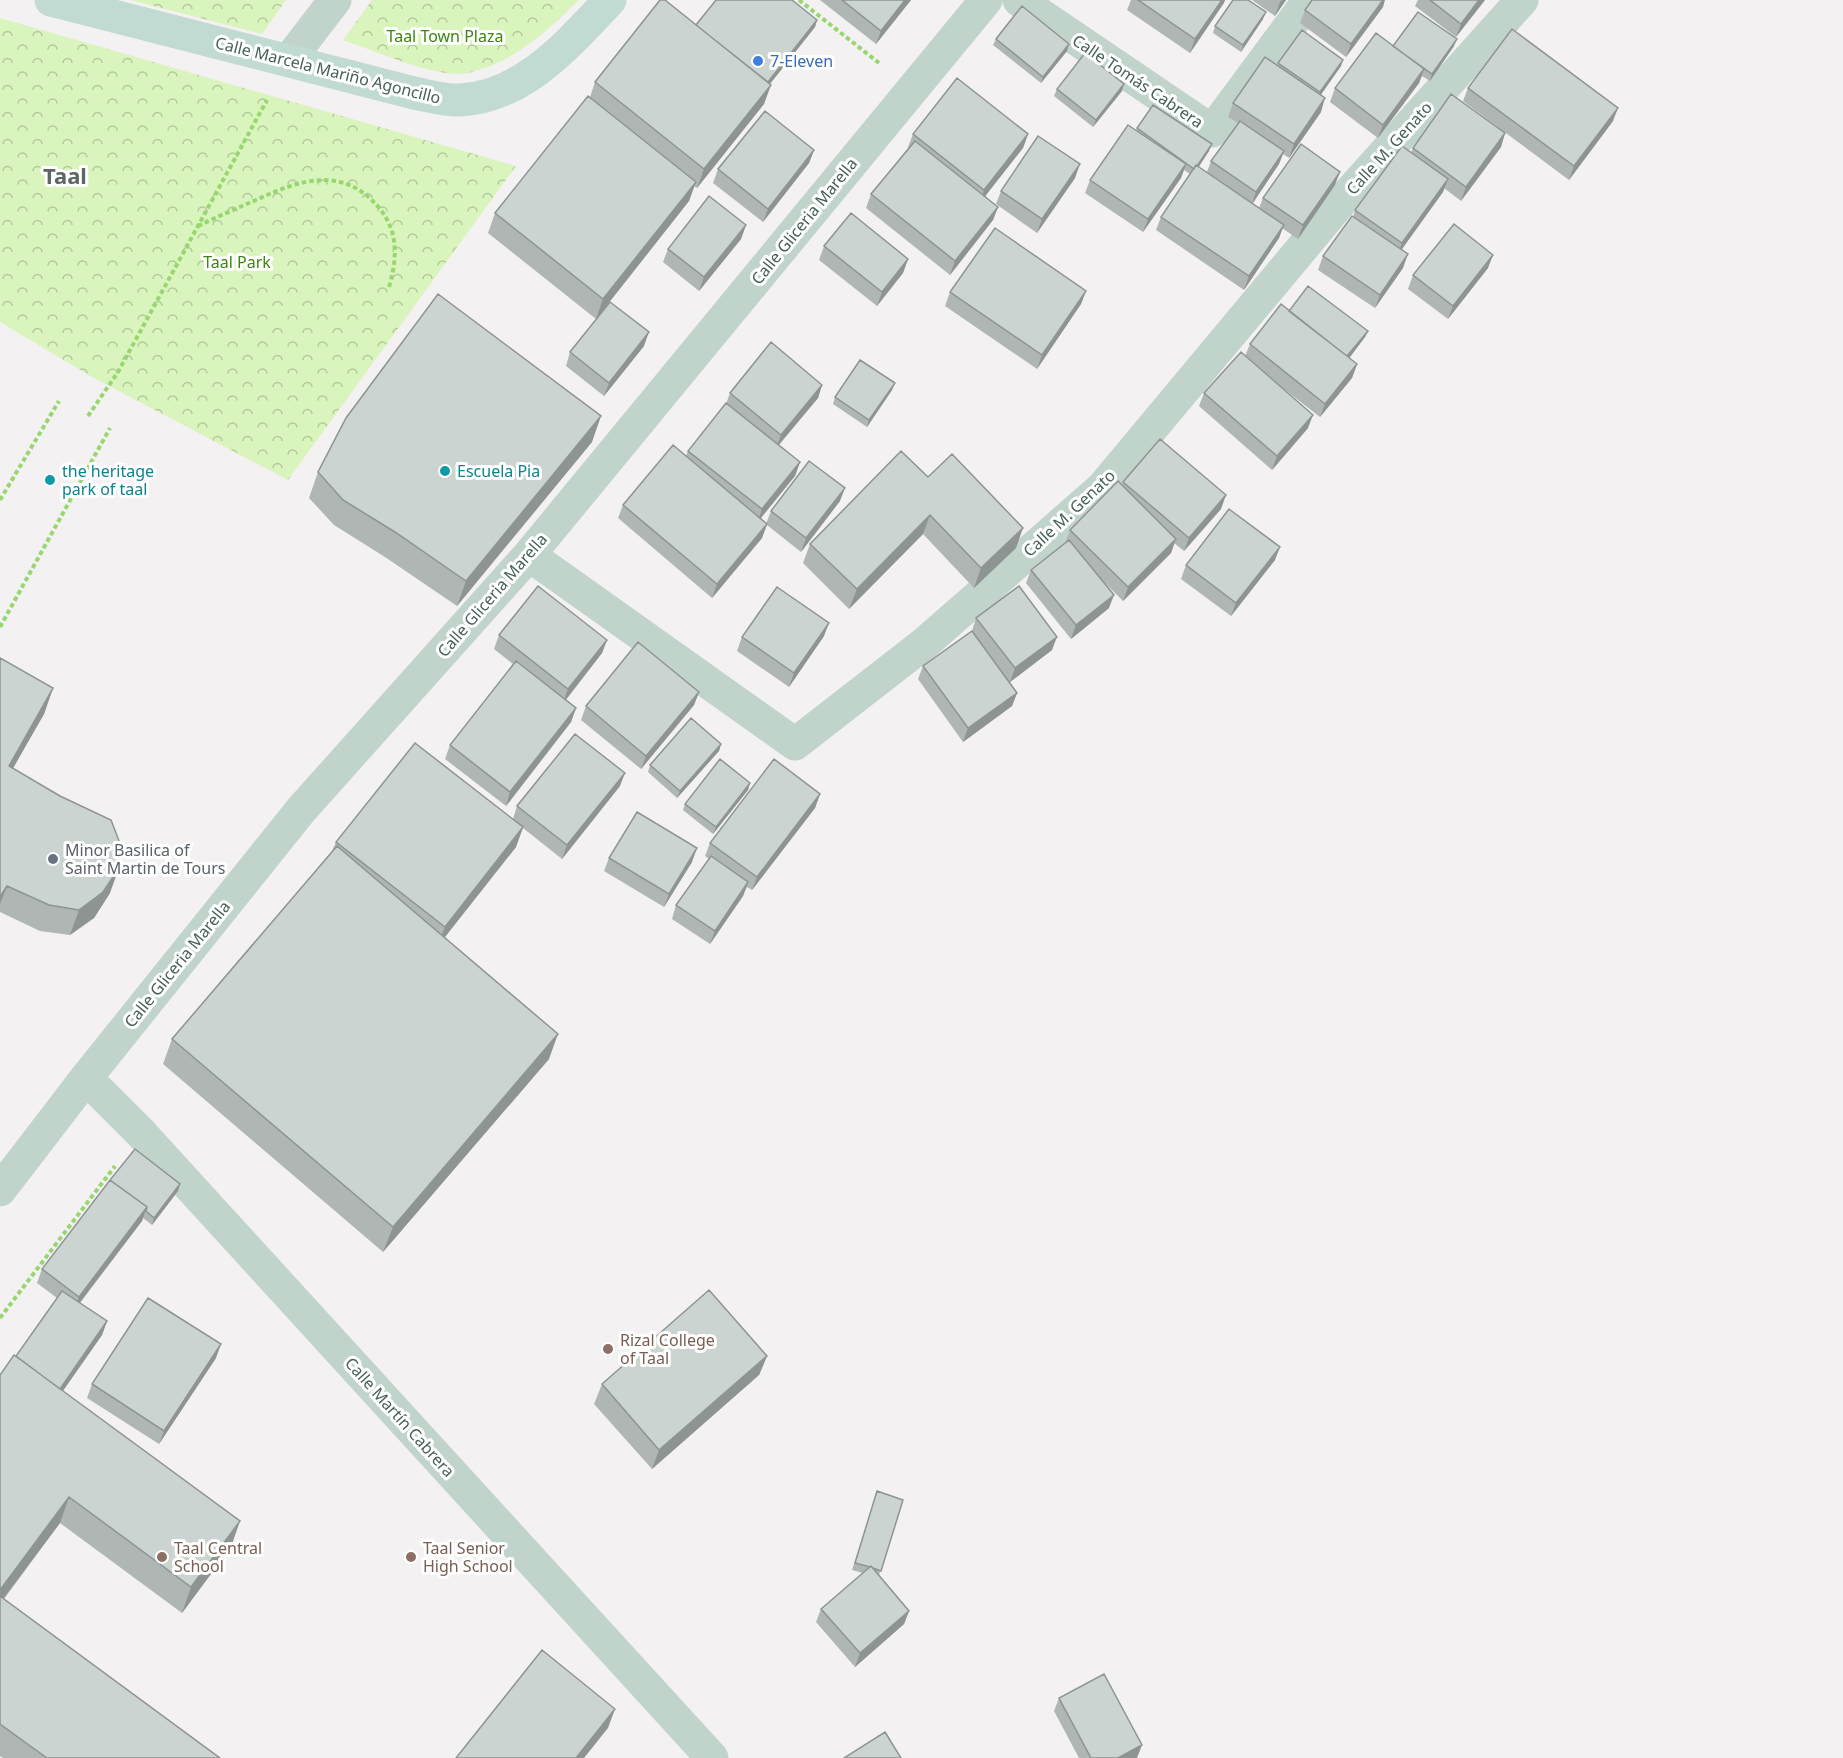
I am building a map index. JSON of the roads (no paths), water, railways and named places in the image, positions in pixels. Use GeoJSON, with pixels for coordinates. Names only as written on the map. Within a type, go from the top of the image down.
{"type":"FeatureCollection","features":[{"type":"Feature","properties":{"kind":"main road","name":"Calle Marcela Mariño Agoncillo"},"geometry":{"type":"LineString","coordinates":[[51,0],[414,93],[459,100],[494,95],[530,76],[566,47],[610,0]]}},
{"type":"Feature","properties":{"kind":"street"},"geometry":{"type":"LineString","coordinates":[[289,60],[335,0]]}},
{"type":"Feature","properties":{"kind":"street","name":"Calle Gliceria Marella"},"geometry":{"type":"LineString","coordinates":[[0,1190],[86,1078],[301,810],[529,555],[986,0]]}},
{"type":"Feature","properties":{"kind":"street","name":"Calle Tomás Cabrera"},"geometry":{"type":"LineString","coordinates":[[1019,0],[1212,131],[1308,0]]}},
{"type":"Feature","properties":{"kind":"street","name":"Calle M. Genato"},"geometry":{"type":"LineString","coordinates":[[529,555],[795,744],[925,643],[1102,488],[1339,204],[1522,0]]}},
{"type":"Feature","properties":{"kind":"street","name":"Calle Martín Cabrera"},"geometry":{"type":"LineString","coordinates":[[86,1078],[140,1132],[712,1758]]}},
{"type":"Feature","properties":{"kind":"place","name":"7-Eleven"},"geometry":{"type":"Point","coordinates":[758,61]}},
{"type":"Feature","properties":{"kind":"place","name":"Escuela Pia"},"geometry":{"type":"Point","coordinates":[445,471]}},
{"type":"Feature","properties":{"kind":"place","name":"the heritage park of taal"},"geometry":{"type":"Point","coordinates":[50,480]}},
{"type":"Feature","properties":{"kind":"place","name":"Minor Basilica of Saint Martin de Tours"},"geometry":{"type":"Point","coordinates":[53,859]}},
{"type":"Feature","properties":{"kind":"place","name":"Rizal College of Taal"},"geometry":{"type":"Point","coordinates":[608,1349]}},
{"type":"Feature","properties":{"kind":"place","name":"Taal Central School"},"geometry":{"type":"Point","coordinates":[162,1557]}},
{"type":"Feature","properties":{"kind":"place","name":"Taal Senior High School"},"geometry":{"type":"Point","coordinates":[411,1557]}},
{"type":"Feature","properties":{"kind":"district","name":"Taal"},"geometry":{"type":"Point","coordinates":[65,175]}},
{"type":"Feature","properties":{"kind":"park label","name":"Taal Town Plaza"},"geometry":{"type":"Point","coordinates":[445,36]}},
{"type":"Feature","properties":{"kind":"park label","name":"Taal Park"},"geometry":{"type":"Point","coordinates":[237,262]}}]}
